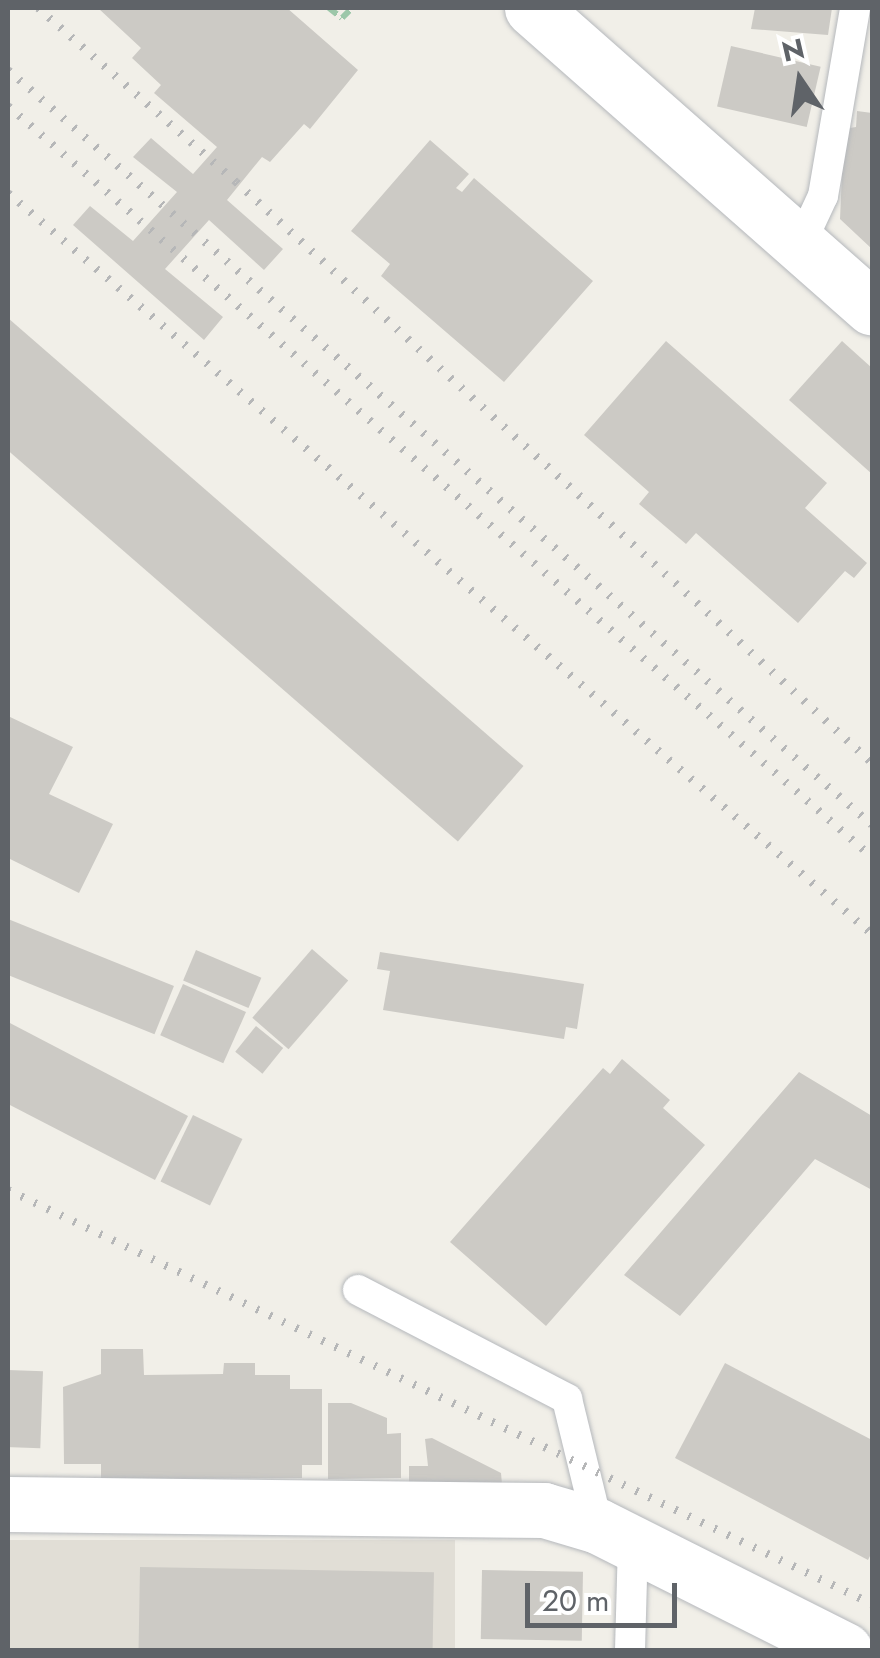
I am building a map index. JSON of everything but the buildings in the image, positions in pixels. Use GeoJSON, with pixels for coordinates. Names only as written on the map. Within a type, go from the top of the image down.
{"type":"FeatureCollection","features":[{"type":"Feature","properties":{"kind":"street"},"geometry":{"type":"LineString","coordinates":[[532,8],[872,308]]}},
{"type":"Feature","properties":{"kind":"street"},"geometry":{"type":"LineString","coordinates":[[8,1504],[544,1510],[615,1535],[774,1634],[845,1650]]}},
{"type":"Feature","properties":{"kind":"lane"},"geometry":{"type":"LineString","coordinates":[[805,248],[808,228],[824,196],[855,8]]}},
{"type":"Feature","properties":{"kind":"lane"},"geometry":{"type":"LineString","coordinates":[[358,1290],[568,1399],[615,1535],[630,1650]]}},
{"type":"Feature","properties":{"kind":"path"},"geometry":{"type":"LineString","coordinates":[[329,8],[342,18],[352,8]]}},
{"type":"Feature","properties":{"kind":"shaded area"},"geometry":{"type":"Polygon","coordinates":[[[8,1540],[455,1540],[455,1650],[8,1650],[8,1540]]]}},
{"type":"Feature","properties":{"kind":"railway"},"geometry":{"type":"LineString","coordinates":[[38,8],[236,182],[872,763]]}},
{"type":"Feature","properties":{"kind":"railway"},"geometry":{"type":"LineString","coordinates":[[8,70],[872,825]]}},
{"type":"Feature","properties":{"kind":"railway"},"geometry":{"type":"LineString","coordinates":[[8,106],[872,857]]}},
{"type":"Feature","properties":{"kind":"railway"},"geometry":{"type":"LineString","coordinates":[[8,193],[872,934]]}},
{"type":"Feature","properties":{"kind":"railway"},"geometry":{"type":"LineString","coordinates":[[8,1190],[872,1604]]}}]}
